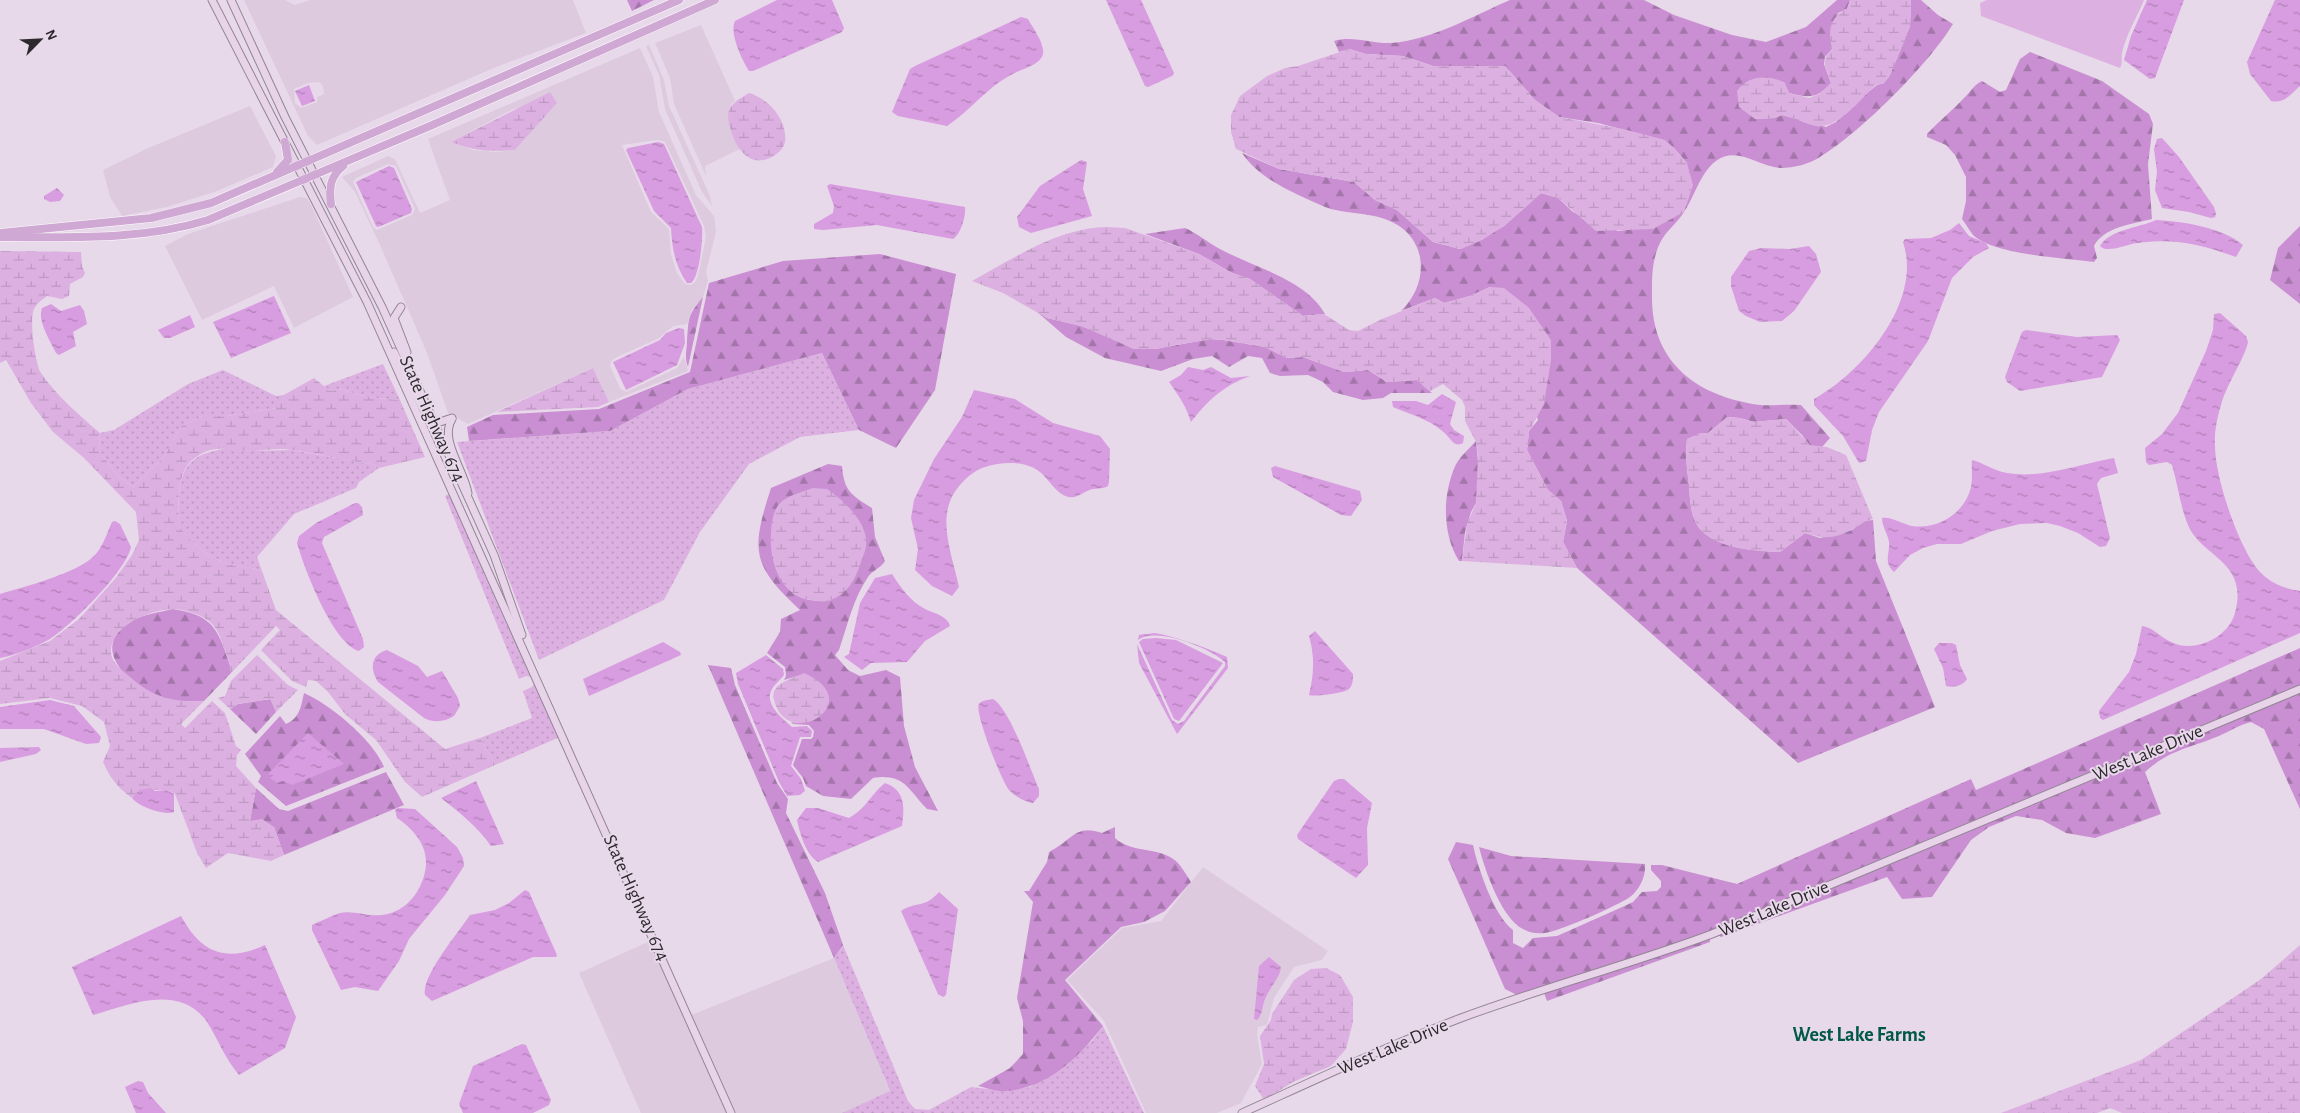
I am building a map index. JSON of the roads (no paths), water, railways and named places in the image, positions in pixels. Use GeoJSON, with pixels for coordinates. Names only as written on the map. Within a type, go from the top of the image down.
{"type":"FeatureCollection","features":[{"type":"Feature","properties":{"kind":"main road","name":"State Highway 674"},"geometry":{"type":"LineString","coordinates":[[212,0],[298,165],[385,340],[731,1113]]}},
{"type":"Feature","properties":{"kind":"main road","name":"State Highway 674"},"geometry":{"type":"LineString","coordinates":[[231,0],[285,117],[316,174],[381,305],[430,412],[494,555],[540,684]]}},
{"type":"Feature","properties":{"kind":"main road"},"geometry":{"type":"LineString","coordinates":[[0,233],[118,222],[169,215],[211,203],[679,0]]}},
{"type":"Feature","properties":{"kind":"main road"},"geometry":{"type":"LineString","coordinates":[[0,237],[107,237],[172,230],[228,213],[715,0]]}},
{"type":"Feature","properties":{"kind":"main road"},"geometry":{"type":"LineString","coordinates":[[270,177],[288,160],[285,142]]}},
{"type":"Feature","properties":{"kind":"main road"},"geometry":{"type":"LineString","coordinates":[[331,204],[329,188],[332,179],[348,162]]}},
{"type":"Feature","properties":{"kind":"main road"},"geometry":{"type":"LineString","coordinates":[[381,305],[388,308],[401,306],[394,318],[413,366],[414,379]]}},
{"type":"Feature","properties":{"kind":"main road"},"geometry":{"type":"LineString","coordinates":[[385,340],[395,352],[428,419],[434,422],[444,422],[452,418]]}},
{"type":"Feature","properties":{"kind":"main road"},"geometry":{"type":"LineString","coordinates":[[430,412],[437,418],[452,418]]}},
{"type":"Feature","properties":{"kind":"main road"},"geometry":{"type":"LineString","coordinates":[[452,418],[447,435],[466,480],[470,503]]}},
{"type":"Feature","properties":{"kind":"main road","name":"West Lake Drive"},"geometry":{"type":"LineString","coordinates":[[1242,1113],[1403,1041],[1463,1017],[1658,954],[1712,934],[2300,690]]}},
{"type":"Feature","properties":{"kind":"water"},"geometry":{"type":"Polygon","coordinates":[[[777,0],[832,0],[844,28],[842,32],[753,71],[749,71],[735,39],[735,21],[777,0]]]}},
{"type":"Feature","properties":{"kind":"water"},"geometry":{"type":"Polygon","coordinates":[[[1106,0],[1141,0],[1174,73],[1172,76],[1148,87],[1145,86],[1106,0]]]}},
{"type":"Feature","properties":{"kind":"water"},"geometry":{"type":"Polygon","coordinates":[[[2147,0],[2184,0],[2155,78],[2150,79],[2124,60],[2131,36],[2147,0]]]}},
{"type":"Feature","properties":{"kind":"water"},"geometry":{"type":"Polygon","coordinates":[[[2275,0],[2300,0],[2300,86],[2287,98],[2276,102],[2271,101],[2250,74],[2247,62],[2275,0]]]}},
{"type":"Feature","properties":{"kind":"water"},"geometry":{"type":"Polygon","coordinates":[[[1021,17],[1028,19],[1040,41],[1043,54],[1038,62],[1002,80],[947,126],[898,116],[892,112],[910,69],[1021,17]]]}},
{"type":"Feature","properties":{"kind":"water"},"geometry":{"type":"Polygon","coordinates":[[[309,85],[315,101],[302,106],[295,91],[309,85]]]}},
{"type":"Feature","properties":{"kind":"water"},"geometry":{"type":"Polygon","coordinates":[[[2162,138],[2179,157],[2214,207],[2215,217],[2211,218],[2162,208],[2155,190],[2157,172],[2154,149],[2157,139],[2162,138]]]}},
{"type":"Feature","properties":{"kind":"water"},"geometry":{"type":"Polygon","coordinates":[[[658,142],[664,144],[702,227],[699,265],[691,283],[687,283],[677,263],[673,250],[671,228],[654,211],[626,150],[658,142]]]}},
{"type":"Feature","properties":{"kind":"water"},"geometry":{"type":"Polygon","coordinates":[[[1081,160],[1087,162],[1083,189],[1092,216],[1031,233],[1019,227],[1017,217],[1040,186],[1081,160]]]}},
{"type":"Feature","properties":{"kind":"water"},"geometry":{"type":"Polygon","coordinates":[[[389,166],[394,168],[412,209],[411,213],[378,227],[356,182],[389,166]]]}},
{"type":"Feature","properties":{"kind":"water"},"geometry":{"type":"Polygon","coordinates":[[[830,184],[965,207],[964,220],[961,229],[953,239],[877,225],[823,230],[814,229],[814,224],[833,213],[834,206],[827,186],[830,184]]]}},
{"type":"Feature","properties":{"kind":"water"},"geometry":{"type":"Polygon","coordinates":[[[57,188],[64,195],[60,201],[50,202],[44,199],[44,196],[57,188]]]}},
{"type":"Feature","properties":{"kind":"water"},"geometry":{"type":"Polygon","coordinates":[[[2156,220],[2190,224],[2214,230],[2235,239],[2243,245],[2236,257],[2187,243],[2176,242],[2137,243],[2113,249],[2100,246],[2105,240],[2118,232],[2156,220]]]}},
{"type":"Feature","properties":{"kind":"water"},"geometry":{"type":"Polygon","coordinates":[[[1959,223],[1969,236],[1986,243],[1989,248],[1973,257],[1952,278],[1928,341],[1879,412],[1872,430],[1866,461],[1859,463],[1843,436],[1814,405],[1814,399],[1833,387],[1869,353],[1897,310],[1904,288],[1907,265],[1903,242],[1905,239],[1931,238],[1950,230],[1959,223]]]}},
{"type":"Feature","properties":{"kind":"water"},"geometry":{"type":"Polygon","coordinates":[[[1809,246],[1816,254],[1821,272],[1794,311],[1782,321],[1760,322],[1739,311],[1731,286],[1731,277],[1749,251],[1761,248],[1790,249],[1809,246]]]}},
{"type":"Feature","properties":{"kind":"water"},"geometry":{"type":"Polygon","coordinates":[[[274,296],[291,333],[231,358],[213,322],[274,296]]]}},
{"type":"Feature","properties":{"kind":"water"},"geometry":{"type":"Polygon","coordinates":[[[51,304],[61,311],[80,305],[84,311],[87,324],[73,332],[76,346],[59,355],[56,353],[48,337],[41,319],[42,308],[51,304]]]}},
{"type":"Feature","properties":{"kind":"water"},"geometry":{"type":"Polygon","coordinates":[[[2220,313],[2246,336],[2248,342],[2223,397],[2217,420],[2215,441],[2219,477],[2237,533],[2254,564],[2270,581],[2300,591],[2300,633],[2103,720],[2100,718],[2099,711],[2129,672],[2136,654],[2142,626],[2174,643],[2190,646],[2213,640],[2222,633],[2233,619],[2237,603],[2237,589],[2234,577],[2227,567],[2194,535],[2188,525],[2172,465],[2167,462],[2149,465],[2146,462],[2145,448],[2162,434],[2178,413],[2206,351],[2213,330],[2214,314],[2220,313]]]}},
{"type":"Feature","properties":{"kind":"water"},"geometry":{"type":"Polygon","coordinates":[[[190,315],[195,327],[170,338],[164,338],[158,330],[190,315]]]}},
{"type":"Feature","properties":{"kind":"water"},"geometry":{"type":"Polygon","coordinates":[[[679,328],[684,329],[685,343],[677,365],[626,390],[613,362],[660,340],[666,333],[679,328]]]}},
{"type":"Feature","properties":{"kind":"water"},"geometry":{"type":"Polygon","coordinates":[[[2026,330],[2077,337],[2117,335],[2120,340],[2102,377],[2020,391],[2007,382],[2005,377],[2022,332],[2026,330]]]}},
{"type":"Feature","properties":{"kind":"water"},"geometry":{"type":"Polygon","coordinates":[[[1188,367],[1203,370],[1211,367],[1231,378],[1250,376],[1232,384],[1217,394],[1191,422],[1182,401],[1169,382],[1181,375],[1188,367]]]}},
{"type":"Feature","properties":{"kind":"water"},"geometry":{"type":"Polygon","coordinates":[[[974,390],[1015,399],[1053,423],[1100,436],[1110,449],[1109,482],[1106,487],[1069,497],[1059,492],[1039,471],[1022,464],[991,465],[971,474],[952,496],[948,508],[947,534],[959,587],[952,596],[932,586],[915,570],[918,549],[911,518],[914,500],[934,459],[962,417],[974,390]]]}},
{"type":"Feature","properties":{"kind":"water"},"geometry":{"type":"Polygon","coordinates":[[[1442,394],[1456,402],[1450,424],[1454,430],[1464,436],[1463,443],[1461,444],[1454,443],[1431,423],[1393,407],[1392,401],[1416,401],[1428,405],[1442,394]]]}},
{"type":"Feature","properties":{"kind":"water"},"geometry":{"type":"Polygon","coordinates":[[[2114,458],[2118,473],[2101,478],[2097,484],[2110,538],[2106,546],[2100,547],[2078,533],[2060,526],[2047,523],[2020,524],[1992,531],[1961,544],[1937,544],[1923,548],[1910,555],[1894,572],[1889,565],[1889,542],[1882,518],[1922,527],[1949,518],[1957,512],[1968,496],[1972,483],[1972,460],[2002,472],[2034,474],[2114,458]]]}},
{"type":"Feature","properties":{"kind":"water"},"geometry":{"type":"Polygon","coordinates":[[[1275,466],[1360,491],[1362,500],[1351,516],[1341,515],[1273,477],[1271,468],[1275,466]]]}},
{"type":"Feature","properties":{"kind":"water"},"geometry":{"type":"Polygon","coordinates":[[[355,503],[362,507],[363,515],[324,537],[322,543],[363,639],[364,647],[359,651],[349,645],[339,635],[330,620],[313,586],[297,543],[299,536],[316,523],[355,503]]]}},
{"type":"Feature","properties":{"kind":"water"},"geometry":{"type":"Polygon","coordinates":[[[115,521],[120,524],[131,547],[127,557],[109,583],[84,610],[50,639],[13,655],[0,658],[0,594],[50,579],[86,562],[100,548],[112,522],[115,521]]]}},
{"type":"Feature","properties":{"kind":"water"},"geometry":{"type":"Polygon","coordinates":[[[892,574],[910,598],[925,609],[943,617],[950,626],[925,641],[907,662],[871,663],[862,670],[844,657],[849,654],[860,603],[875,578],[892,574]]]}},
{"type":"Feature","properties":{"kind":"water"},"geometry":{"type":"Polygon","coordinates":[[[1315,631],[1353,674],[1353,680],[1349,689],[1329,694],[1309,695],[1313,666],[1309,636],[1315,631]]]}},
{"type":"Feature","properties":{"kind":"water"},"geometry":{"type":"Polygon","coordinates":[[[1155,633],[1183,640],[1146,636],[1138,640],[1139,635],[1155,633]]]}},
{"type":"Feature","properties":{"kind":"water"},"geometry":{"type":"Polygon","coordinates":[[[1143,639],[1176,640],[1223,663],[1179,721],[1174,719],[1139,642],[1143,639]]]}},
{"type":"Feature","properties":{"kind":"water"},"geometry":{"type":"Polygon","coordinates":[[[1183,640],[1192,643],[1227,657],[1228,668],[1177,734],[1139,663],[1137,644],[1172,720],[1178,724],[1184,721],[1225,666],[1225,662],[1208,651],[1183,640]]]}},
{"type":"Feature","properties":{"kind":"water"},"geometry":{"type":"Polygon","coordinates":[[[663,642],[680,652],[681,655],[589,696],[583,679],[663,642]]]}},
{"type":"Feature","properties":{"kind":"water"},"geometry":{"type":"Polygon","coordinates":[[[1939,643],[1952,643],[1956,645],[1960,665],[1967,679],[1960,685],[1955,687],[1946,686],[1943,668],[1934,649],[1939,643]]]}},
{"type":"Feature","properties":{"kind":"water"},"geometry":{"type":"Polygon","coordinates":[[[387,650],[418,666],[427,677],[442,671],[458,698],[460,706],[454,716],[439,721],[424,718],[378,682],[375,677],[373,663],[377,655],[387,650]]]}},
{"type":"Feature","properties":{"kind":"water"},"geometry":{"type":"Polygon","coordinates":[[[766,655],[783,669],[784,675],[771,691],[770,701],[773,706],[780,716],[792,727],[807,726],[812,731],[811,737],[800,737],[791,766],[801,779],[805,791],[800,795],[787,796],[779,782],[738,684],[736,673],[766,655]]]}},
{"type":"Feature","properties":{"kind":"water"},"geometry":{"type":"Polygon","coordinates":[[[993,699],[1006,714],[1013,727],[1039,789],[1039,796],[1033,803],[1020,798],[1009,790],[990,747],[981,720],[979,704],[985,700],[993,699]]]}},
{"type":"Feature","properties":{"kind":"water"},"geometry":{"type":"Polygon","coordinates":[[[50,700],[74,706],[101,737],[99,743],[86,744],[44,729],[0,729],[0,707],[50,700]]]}},
{"type":"Feature","properties":{"kind":"water"},"geometry":{"type":"Polygon","coordinates":[[[308,733],[344,764],[292,785],[283,781],[277,783],[270,778],[269,773],[308,733]]]}},
{"type":"Feature","properties":{"kind":"water"},"geometry":{"type":"Polygon","coordinates":[[[39,747],[41,750],[36,754],[0,762],[0,748],[39,747]]]}},
{"type":"Feature","properties":{"kind":"water"},"geometry":{"type":"Polygon","coordinates":[[[1344,779],[1372,803],[1367,828],[1368,865],[1356,878],[1298,839],[1297,835],[1334,781],[1344,779]]]}},
{"type":"Feature","properties":{"kind":"water"},"geometry":{"type":"Polygon","coordinates":[[[476,781],[504,844],[491,846],[474,826],[441,798],[476,781]]]}},
{"type":"Feature","properties":{"kind":"water"},"geometry":{"type":"Polygon","coordinates":[[[885,783],[897,790],[902,800],[902,826],[818,862],[814,859],[804,844],[797,820],[806,808],[818,808],[849,818],[860,810],[885,783]]]}},
{"type":"Feature","properties":{"kind":"water"},"geometry":{"type":"Polygon","coordinates":[[[151,788],[155,791],[166,790],[174,794],[174,812],[164,813],[151,809],[132,798],[139,790],[151,788]]]}},
{"type":"Feature","properties":{"kind":"water"},"geometry":{"type":"Polygon","coordinates":[[[398,808],[415,809],[457,847],[463,858],[464,866],[445,895],[409,939],[399,961],[378,991],[355,987],[341,990],[312,930],[312,925],[340,913],[382,915],[391,913],[400,909],[413,898],[425,874],[426,857],[418,838],[397,818],[395,810],[398,808]]]}},
{"type":"Feature","properties":{"kind":"water"},"geometry":{"type":"Polygon","coordinates":[[[525,890],[529,892],[557,955],[556,957],[533,957],[432,1001],[425,995],[425,987],[435,966],[470,915],[495,910],[509,903],[525,890]]]}},
{"type":"Feature","properties":{"kind":"water"},"geometry":{"type":"Polygon","coordinates":[[[939,892],[958,909],[946,995],[943,997],[938,994],[901,911],[929,901],[939,892]]]}},
{"type":"Feature","properties":{"kind":"water"},"geometry":{"type":"Polygon","coordinates":[[[181,916],[197,939],[216,951],[238,953],[265,945],[296,1017],[285,1048],[239,1075],[225,1055],[207,1022],[196,1010],[183,1003],[169,1000],[154,1000],[138,1002],[93,1015],[72,967],[181,916]]]}},
{"type":"Feature","properties":{"kind":"water"},"geometry":{"type":"Polygon","coordinates":[[[1269,957],[1281,967],[1257,1020],[1254,1019],[1259,966],[1269,957]]]}},
{"type":"Feature","properties":{"kind":"water"},"geometry":{"type":"Polygon","coordinates":[[[522,1044],[526,1045],[551,1100],[549,1105],[533,1113],[463,1113],[459,1104],[473,1066],[522,1044]]]}},
{"type":"Feature","properties":{"kind":"water"},"geometry":{"type":"Polygon","coordinates":[[[138,1081],[143,1082],[148,1093],[166,1113],[136,1113],[125,1087],[138,1081]]]}},
{"type":"Feature","properties":{"kind":"district","name":"West Lake Farms"},"geometry":{"type":"Point","coordinates":[1859,1035]}}]}
